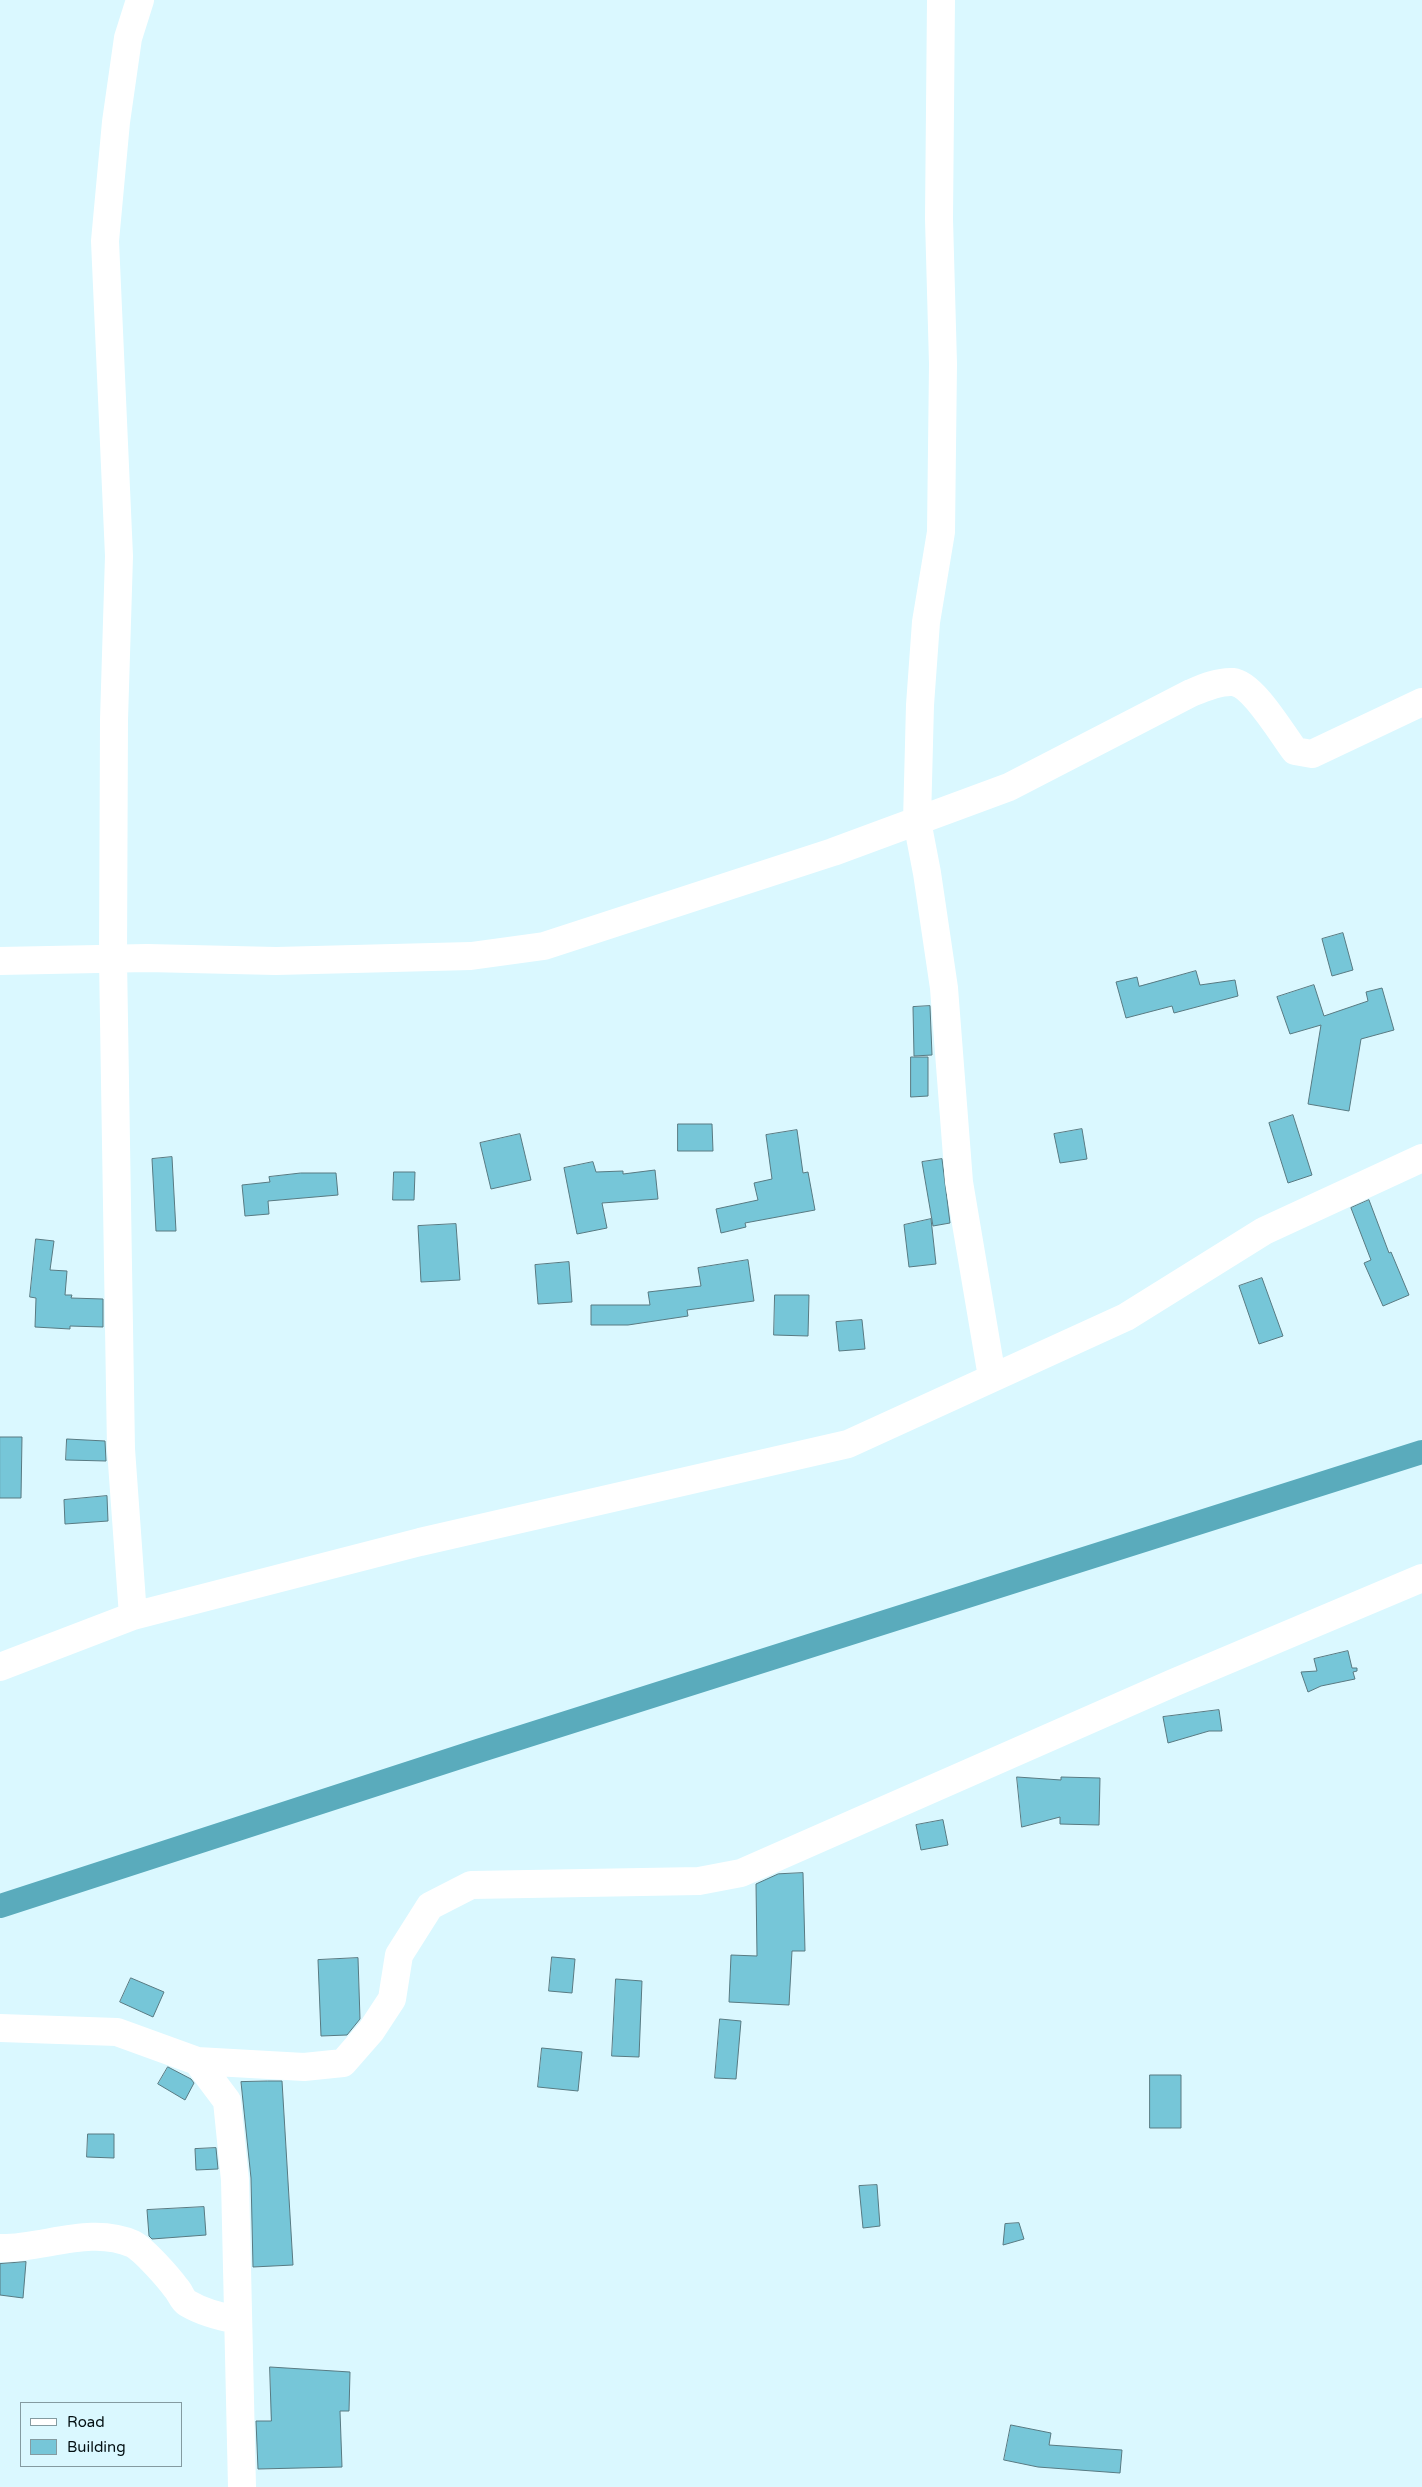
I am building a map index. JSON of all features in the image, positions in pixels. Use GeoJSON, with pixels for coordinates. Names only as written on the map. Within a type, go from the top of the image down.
{"type":"FeatureCollection","features":[{"type":"Feature","properties":{"kind":"street"},"geometry":{"type":"LineString","coordinates":[[133,1616],[121,1449],[113,959],[114,720],[119,556],[104,241],[116,122],[128,38],[140,0]]}},
{"type":"Feature","properties":{"kind":"street"},"geometry":{"type":"LineString","coordinates":[[941,0],[938,219],[943,364],[941,532],[926,631],[920,705],[917,821],[927,873],[944,988],[959,1182],[992,1377]]}},
{"type":"Feature","properties":{"kind":"street"},"geometry":{"type":"LineString","coordinates":[[0,961],[113,959],[276,961],[471,956],[544,946],[814,858],[1009,787],[1191,693],[1215,684],[1234,682],[1247,689],[1295,751],[1312,754],[1422,702]]}},
{"type":"Feature","properties":{"kind":"street"},"geometry":{"type":"LineString","coordinates":[[0,1667],[133,1616],[420,1542],[848,1444],[1126,1317],[1264,1231],[1422,1158]]}},
{"type":"Feature","properties":{"kind":"street"},"geometry":{"type":"LineString","coordinates":[[0,2028],[117,2032],[197,2061],[304,2067],[343,2063],[371,2031],[392,1999],[399,1955],[430,1906],[471,1885],[699,1881],[741,1873],[1155,1691],[1422,1578]]}},
{"type":"Feature","properties":{"kind":"street"},"geometry":{"type":"LineString","coordinates":[[197,2061],[227,2101],[235,2180],[242,2487]]}},
{"type":"Feature","properties":{"kind":"street"},"geometry":{"type":"LineString","coordinates":[[0,2248],[19,2249],[67,2240],[102,2237],[134,2245],[176,2287],[186,2302],[219,2316],[238,2320]]}},
{"type":"Feature","properties":{"kind":"building"},"geometry":{"type":"Polygon","coordinates":[[[1343,933],[1353,970],[1332,976],[1322,939],[1343,933]]]}},
{"type":"Feature","properties":{"kind":"building"},"geometry":{"type":"Polygon","coordinates":[[[1196,971],[1200,985],[1235,980],[1238,996],[1174,1013],[1172,1006],[1126,1018],[1116,982],[1137,977],[1139,986],[1196,971]]]}},
{"type":"Feature","properties":{"kind":"building"},"geometry":{"type":"Polygon","coordinates":[[[1314,985],[1324,1016],[1368,1001],[1366,992],[1382,988],[1394,1030],[1361,1039],[1349,1111],[1308,1104],[1321,1025],[1290,1034],[1277,997],[1314,985]]]}},
{"type":"Feature","properties":{"kind":"building"},"geometry":{"type":"Polygon","coordinates":[[[930,1006],[932,1055],[914,1056],[913,1007],[930,1006]]]}},
{"type":"Feature","properties":{"kind":"building"},"geometry":{"type":"Polygon","coordinates":[[[911,1057],[928,1057],[928,1096],[911,1097],[911,1057]]]}},
{"type":"Feature","properties":{"kind":"building"},"geometry":{"type":"Polygon","coordinates":[[[1293,1115],[1312,1175],[1288,1183],[1269,1123],[1293,1115]]]}},
{"type":"Feature","properties":{"kind":"building"},"geometry":{"type":"Polygon","coordinates":[[[678,1124],[712,1124],[713,1151],[678,1151],[678,1124]]]}},
{"type":"Feature","properties":{"kind":"building"},"geometry":{"type":"Polygon","coordinates":[[[1082,1129],[1087,1159],[1060,1163],[1054,1134],[1082,1129]]]}},
{"type":"Feature","properties":{"kind":"building"},"geometry":{"type":"Polygon","coordinates":[[[797,1130],[803,1173],[808,1172],[815,1210],[745,1223],[746,1227],[721,1233],[716,1209],[758,1200],[754,1183],[772,1179],[766,1135],[797,1130]]]}},
{"type":"Feature","properties":{"kind":"building"},"geometry":{"type":"Polygon","coordinates":[[[520,1134],[531,1180],[491,1189],[480,1143],[520,1134]]]}},
{"type":"Feature","properties":{"kind":"building"},"geometry":{"type":"Polygon","coordinates":[[[172,1157],[176,1231],[156,1231],[152,1159],[172,1157]]]}},
{"type":"Feature","properties":{"kind":"building"},"geometry":{"type":"Polygon","coordinates":[[[942,1159],[950,1223],[933,1226],[922,1162],[942,1159]]]}},
{"type":"Feature","properties":{"kind":"building"},"geometry":{"type":"Polygon","coordinates":[[[593,1162],[596,1172],[623,1171],[623,1174],[655,1170],[658,1199],[602,1203],[607,1228],[577,1234],[564,1168],[593,1162]]]}},
{"type":"Feature","properties":{"kind":"building"},"geometry":{"type":"Polygon","coordinates":[[[394,1172],[415,1172],[414,1200],[393,1200],[394,1172]]]}},
{"type":"Feature","properties":{"kind":"building"},"geometry":{"type":"Polygon","coordinates":[[[301,1173],[336,1173],[338,1195],[268,1201],[269,1214],[245,1216],[242,1185],[270,1182],[269,1177],[301,1173]]]}},
{"type":"Feature","properties":{"kind":"building"},"geometry":{"type":"Polygon","coordinates":[[[1369,1200],[1389,1253],[1391,1252],[1409,1295],[1383,1306],[1364,1263],[1371,1260],[1351,1208],[1369,1200]]]}},
{"type":"Feature","properties":{"kind":"building"},"geometry":{"type":"Polygon","coordinates":[[[931,1219],[936,1264],[909,1267],[904,1225],[931,1219]]]}},
{"type":"Feature","properties":{"kind":"building"},"geometry":{"type":"Polygon","coordinates":[[[456,1224],[460,1280],[421,1282],[418,1226],[456,1224]]]}},
{"type":"Feature","properties":{"kind":"building"},"geometry":{"type":"Polygon","coordinates":[[[36,1239],[54,1241],[50,1270],[67,1271],[65,1295],[72,1295],[71,1298],[103,1299],[103,1327],[70,1326],[70,1329],[35,1327],[36,1298],[30,1297],[36,1239]]]}},
{"type":"Feature","properties":{"kind":"building"},"geometry":{"type":"Polygon","coordinates":[[[748,1260],[754,1301],[687,1310],[688,1316],[628,1325],[591,1325],[591,1305],[650,1305],[648,1292],[701,1286],[698,1268],[748,1260]]]}},
{"type":"Feature","properties":{"kind":"building"},"geometry":{"type":"Polygon","coordinates":[[[569,1262],[572,1302],[538,1304],[535,1265],[569,1262]]]}},
{"type":"Feature","properties":{"kind":"building"},"geometry":{"type":"Polygon","coordinates":[[[1262,1278],[1283,1336],[1259,1344],[1239,1286],[1262,1278]]]}},
{"type":"Feature","properties":{"kind":"building"},"geometry":{"type":"Polygon","coordinates":[[[775,1295],[809,1295],[808,1336],[774,1335],[775,1295]]]}},
{"type":"Feature","properties":{"kind":"building"},"geometry":{"type":"Polygon","coordinates":[[[862,1320],[865,1349],[839,1351],[836,1322],[862,1320]]]}},
{"type":"Feature","properties":{"kind":"building"},"geometry":{"type":"Polygon","coordinates":[[[0,1437],[22,1437],[21,1498],[0,1498],[0,1437]]]}},
{"type":"Feature","properties":{"kind":"building"},"geometry":{"type":"Polygon","coordinates":[[[67,1439],[105,1441],[106,1461],[66,1460],[67,1439]]]}},
{"type":"Feature","properties":{"kind":"building"},"geometry":{"type":"Polygon","coordinates":[[[107,1496],[108,1521],[65,1524],[64,1500],[107,1496]]]}},
{"type":"Feature","properties":{"kind":"building"},"geometry":{"type":"Polygon","coordinates":[[[1348,1651],[1352,1668],[1357,1668],[1357,1671],[1353,1672],[1355,1679],[1321,1686],[1308,1692],[1301,1672],[1317,1671],[1314,1659],[1348,1651]]]}},
{"type":"Feature","properties":{"kind":"building"},"geometry":{"type":"Polygon","coordinates":[[[1219,1710],[1222,1731],[1209,1731],[1168,1743],[1163,1717],[1219,1710]]]}},
{"type":"Feature","properties":{"kind":"building"},"geometry":{"type":"Polygon","coordinates":[[[1017,1777],[1061,1780],[1061,1777],[1100,1778],[1099,1825],[1060,1824],[1060,1817],[1022,1827],[1017,1777]]]}},
{"type":"Feature","properties":{"kind":"building"},"geometry":{"type":"Polygon","coordinates":[[[943,1820],[948,1845],[921,1850],[916,1825],[943,1820]]]}},
{"type":"Feature","properties":{"kind":"building"},"geometry":{"type":"Polygon","coordinates":[[[803,1873],[805,1951],[792,1951],[789,2005],[729,2002],[731,1955],[757,1956],[756,1884],[778,1874],[803,1873]]]}},
{"type":"Feature","properties":{"kind":"building"},"geometry":{"type":"Polygon","coordinates":[[[552,1957],[575,1959],[572,1993],[549,1991],[552,1957]]]}},
{"type":"Feature","properties":{"kind":"building"},"geometry":{"type":"Polygon","coordinates":[[[358,1958],[360,2019],[347,2035],[321,2036],[318,1960],[358,1958]]]}},
{"type":"Feature","properties":{"kind":"building"},"geometry":{"type":"Polygon","coordinates":[[[131,1978],[164,1992],[153,2017],[120,2002],[131,1978]]]}},
{"type":"Feature","properties":{"kind":"building"},"geometry":{"type":"Polygon","coordinates":[[[616,1979],[642,1981],[639,2057],[612,2056],[616,1979]]]}},
{"type":"Feature","properties":{"kind":"building"},"geometry":{"type":"Polygon","coordinates":[[[720,2019],[741,2021],[736,2079],[715,2078],[720,2019]]]}},
{"type":"Feature","properties":{"kind":"building"},"geometry":{"type":"Polygon","coordinates":[[[542,2048],[582,2052],[578,2091],[538,2087],[542,2048]]]}},
{"type":"Feature","properties":{"kind":"building"},"geometry":{"type":"Polygon","coordinates":[[[168,2067],[191,2079],[194,2083],[185,2100],[158,2084],[168,2067]]]}},
{"type":"Feature","properties":{"kind":"building"},"geometry":{"type":"Polygon","coordinates":[[[1150,2075],[1181,2075],[1181,2128],[1150,2128],[1150,2075]]]}},
{"type":"Feature","properties":{"kind":"building"},"geometry":{"type":"Polygon","coordinates":[[[282,2081],[293,2265],[253,2267],[251,2178],[241,2082],[282,2081]]]}},
{"type":"Feature","properties":{"kind":"building"},"geometry":{"type":"Polygon","coordinates":[[[88,2134],[114,2134],[114,2158],[87,2157],[88,2134]]]}},
{"type":"Feature","properties":{"kind":"building"},"geometry":{"type":"Polygon","coordinates":[[[216,2148],[218,2169],[196,2170],[195,2149],[216,2148]]]}},
{"type":"Feature","properties":{"kind":"building"},"geometry":{"type":"Polygon","coordinates":[[[877,2185],[880,2226],[863,2228],[859,2186],[877,2185]]]}},
{"type":"Feature","properties":{"kind":"building"},"geometry":{"type":"Polygon","coordinates":[[[204,2207],[206,2235],[152,2239],[149,2236],[147,2210],[204,2207]]]}},
{"type":"Feature","properties":{"kind":"building"},"geometry":{"type":"Polygon","coordinates":[[[1019,2223],[1024,2239],[1003,2245],[1005,2224],[1019,2223]]]}},
{"type":"Feature","properties":{"kind":"building"},"geometry":{"type":"Polygon","coordinates":[[[26,2262],[23,2298],[0,2295],[0,2264],[26,2262]]]}},
{"type":"Feature","properties":{"kind":"building"},"geometry":{"type":"Polygon","coordinates":[[[270,2367],[350,2372],[349,2411],[340,2411],[342,2467],[258,2469],[256,2421],[271,2421],[270,2367]]]}},
{"type":"Feature","properties":{"kind":"building"},"geometry":{"type":"Polygon","coordinates":[[[1011,2425],[1051,2433],[1049,2445],[1122,2450],[1120,2473],[1038,2467],[1004,2460],[1011,2425]]]}},
{"type":"Feature","properties":{"kind":"waterway"},"geometry":{"type":"LineString","coordinates":[[0,1906],[478,1751],[1422,1452]]}}]}
